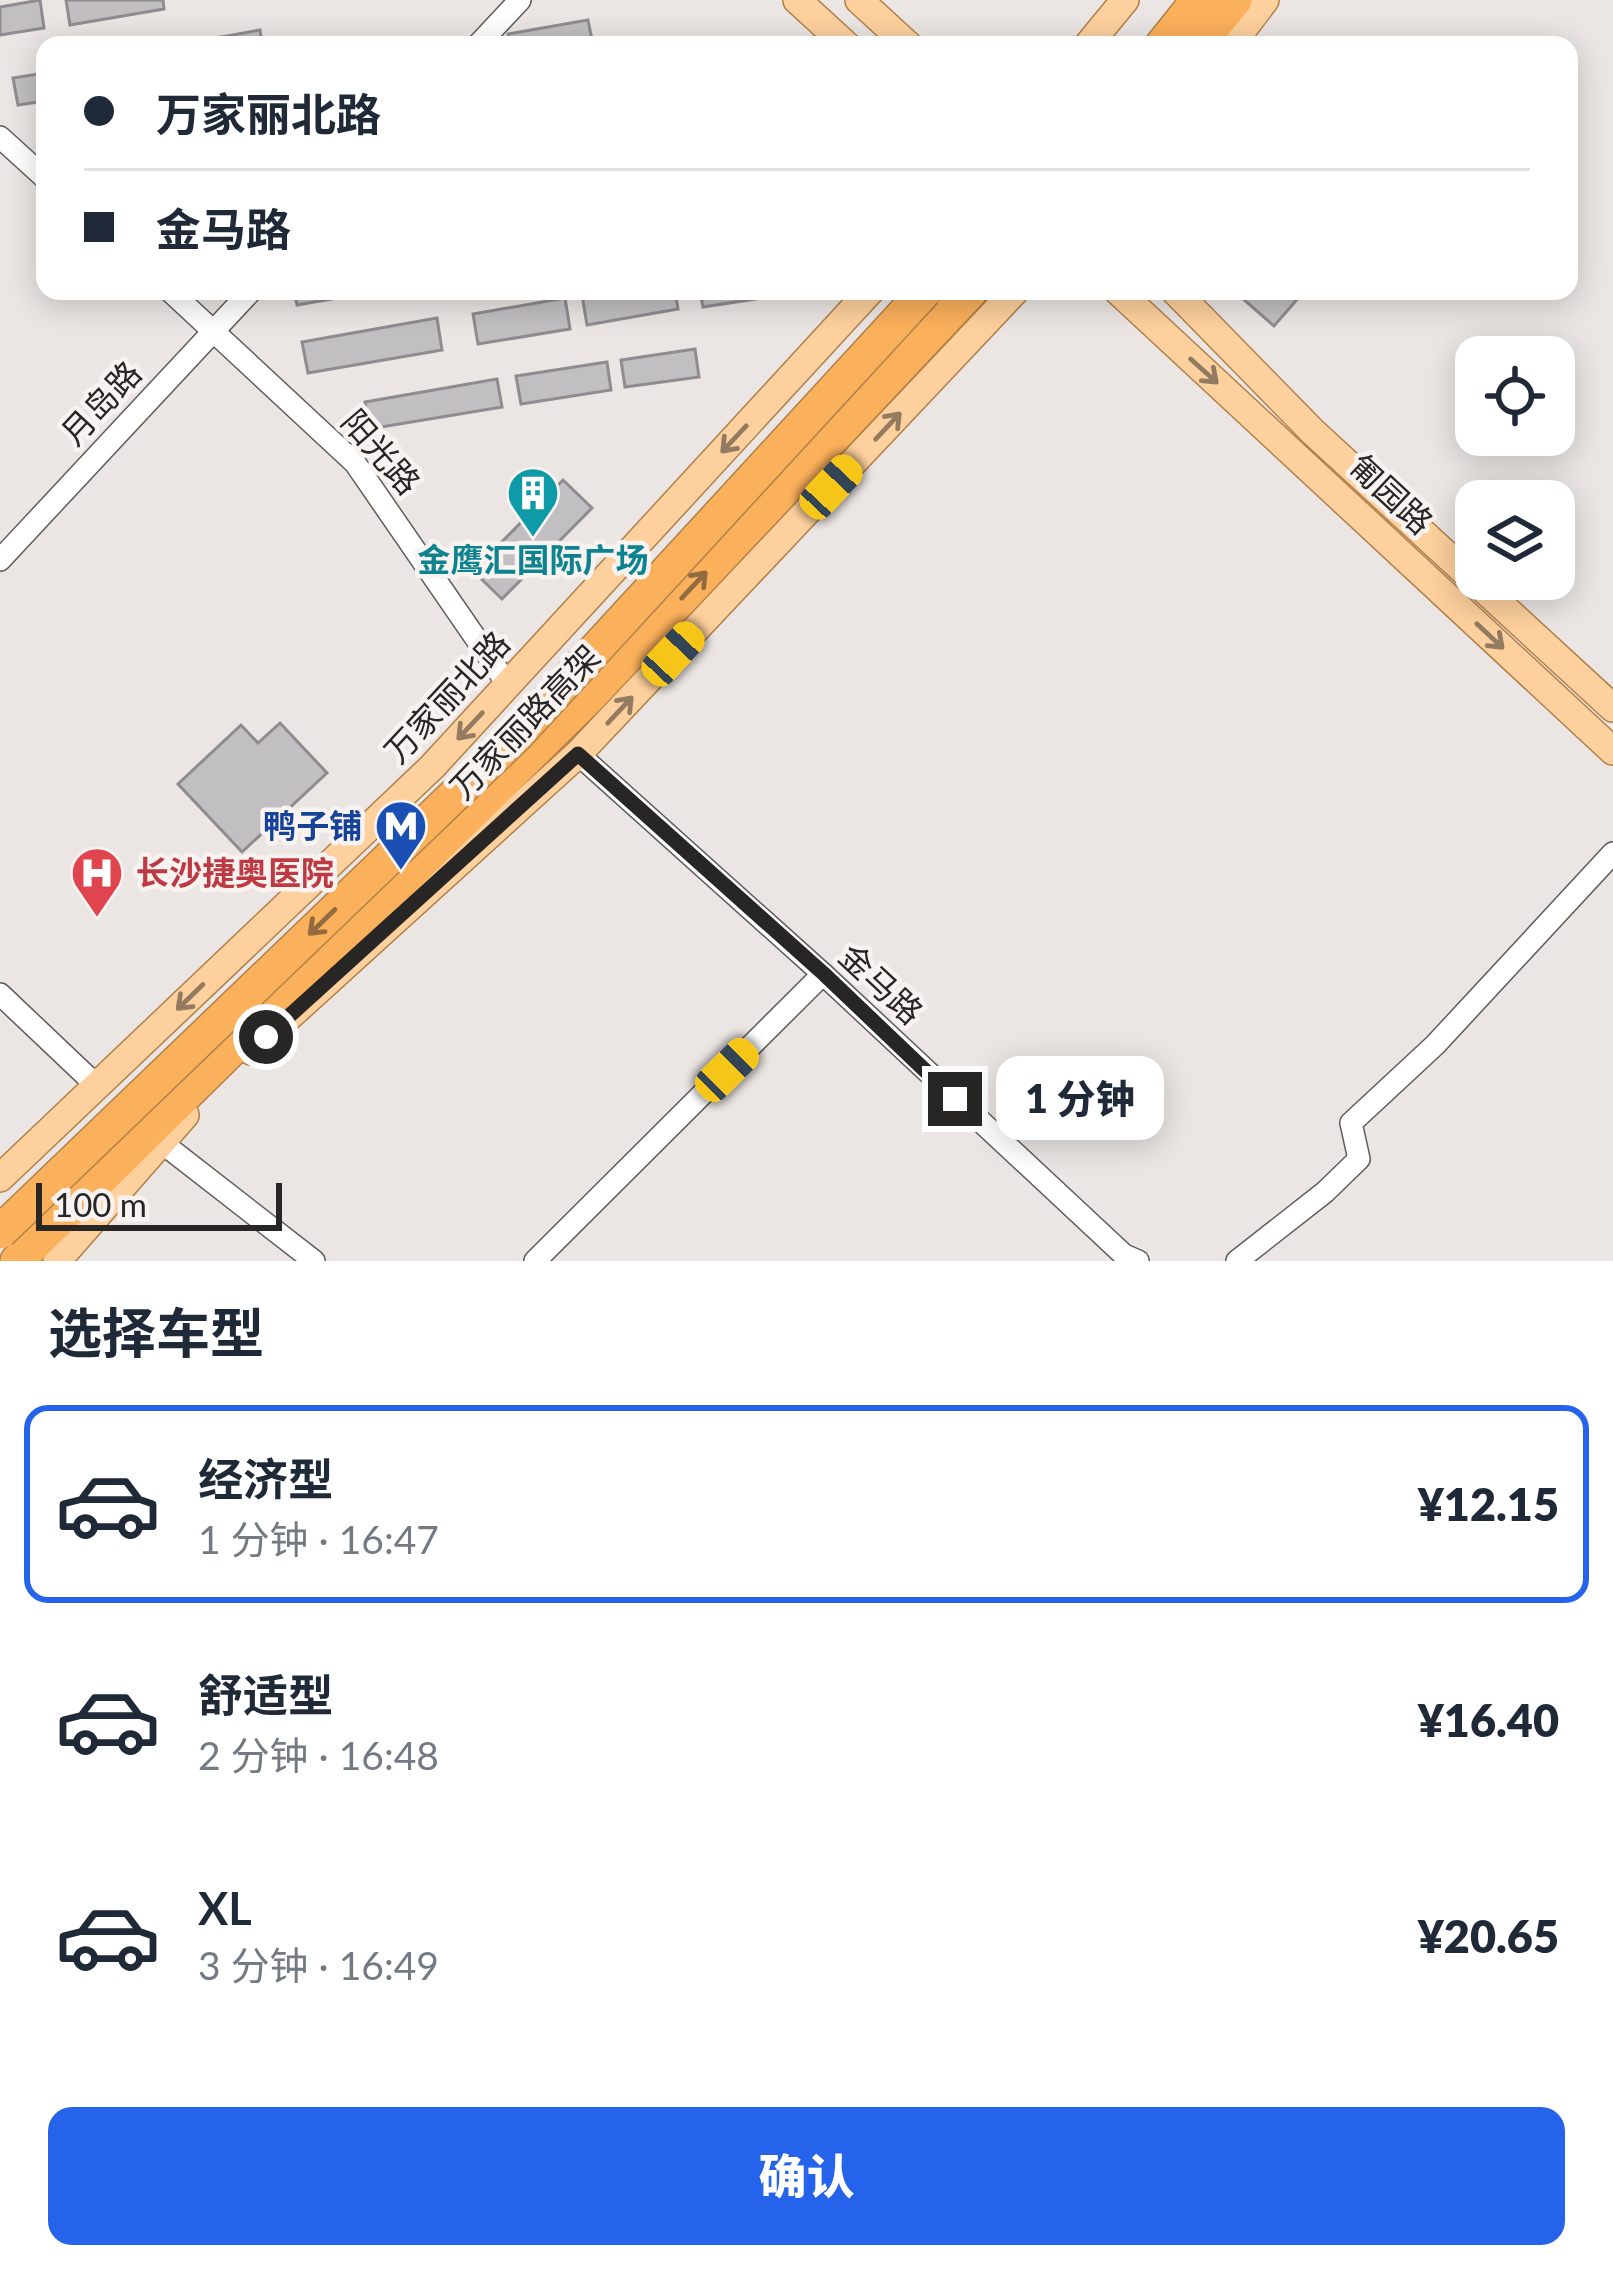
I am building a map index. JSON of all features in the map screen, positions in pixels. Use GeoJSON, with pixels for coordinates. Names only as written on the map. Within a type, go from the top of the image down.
{"type":"FeatureCollection","features":[{"type":"Feature","properties":{"kind":"highway"},"geometry":{"type":"LineString","coordinates":[[1169,36],[1198,0]]}},
{"type":"Feature","properties":{"kind":"highway"},"geometry":{"type":"LineString","coordinates":[[1205,36],[1235,0]]}},
{"type":"Feature","properties":{"kind":"highway","name":"万家丽路高架"},"geometry":{"type":"LineString","coordinates":[[0,1232],[516,736],[918,300]]}},
{"type":"Feature","properties":{"kind":"highway","name":"万家丽路高架"},"geometry":{"type":"LineString","coordinates":[[17,1261],[590,696],[963,300]]}},
{"type":"Feature","properties":{"kind":"main road"},"geometry":{"type":"LineString","coordinates":[[796,0],[836,36]]}},
{"type":"Feature","properties":{"kind":"main road"},"geometry":{"type":"LineString","coordinates":[[860,0],[898,36]]}},
{"type":"Feature","properties":{"kind":"main road"},"geometry":{"type":"LineString","coordinates":[[1095,36],[1125,0]]}},
{"type":"Feature","properties":{"kind":"main road"},"geometry":{"type":"LineString","coordinates":[[1238,36],[1264,0]]}},
{"type":"Feature","properties":{"kind":"main road","name":"万家丽北路"},"geometry":{"type":"LineString","coordinates":[[0,1178],[432,767],[863,300]]}},
{"type":"Feature","properties":{"kind":"main road"},"geometry":{"type":"LineString","coordinates":[[57,1261],[214,1084],[578,754],[1007,300]]}},
{"type":"Feature","properties":{"kind":"main road","name":"匍园路"},"geometry":{"type":"LineString","coordinates":[[1128,300],[1613,751]]}},
{"type":"Feature","properties":{"kind":"main road","name":"匍园路"},"geometry":{"type":"LineString","coordinates":[[1184,300],[1312,430],[1613,708]]}},
{"type":"Feature","properties":{"kind":"street"},"geometry":{"type":"LineString","coordinates":[[486,36],[520,0]]}},
{"type":"Feature","properties":{"kind":"street"},"geometry":{"type":"LineString","coordinates":[[0,137],[36,170]]}},
{"type":"Feature","properties":{"kind":"street","name":"阳光路"},"geometry":{"type":"LineString","coordinates":[[180,300],[355,463],[508,685]]}},
{"type":"Feature","properties":{"kind":"street","name":"月岛路"},"geometry":{"type":"LineString","coordinates":[[0,560],[243,300]]}},
{"type":"Feature","properties":{"kind":"street","name":"金马路"},"geometry":{"type":"LineString","coordinates":[[578,754],[824,974],[1053,1193],[1124,1255],[1138,1261]]}},
{"type":"Feature","properties":{"kind":"street"},"geometry":{"type":"LineString","coordinates":[[1237,1261],[1360,1159],[1351,1123],[1435,1045],[1613,853]]}},
{"type":"Feature","properties":{"kind":"street"},"geometry":{"type":"LineString","coordinates":[[535,1261],[824,974]]}},
{"type":"Feature","properties":{"kind":"street"},"geometry":{"type":"LineString","coordinates":[[0,994],[97,1086]]}},
{"type":"Feature","properties":{"kind":"street"},"geometry":{"type":"LineString","coordinates":[[161,1142],[314,1261]]}},
{"type":"Feature","properties":{"kind":"building"},"geometry":{"type":"Polygon","coordinates":[[[40,0],[44,28],[0,35],[0,7],[40,0]]]}},
{"type":"Feature","properties":{"kind":"building"},"geometry":{"type":"Polygon","coordinates":[[[66,0],[163,0],[164,9],[70,25],[66,0]]]}},
{"type":"Feature","properties":{"kind":"building"},"geometry":{"type":"Polygon","coordinates":[[[588,20],[591,36],[508,36],[588,20]]]}},
{"type":"Feature","properties":{"kind":"building"},"geometry":{"type":"Polygon","coordinates":[[[260,30],[261,36],[227,36],[260,30]]]}},
{"type":"Feature","properties":{"kind":"building"},"geometry":{"type":"Polygon","coordinates":[[[36,74],[36,102],[18,105],[13,78],[36,74]]]}},
{"type":"Feature","properties":{"kind":"building"},"geometry":{"type":"Polygon","coordinates":[[[565,300],[570,329],[478,344],[473,314],[565,300]]]}},
{"type":"Feature","properties":{"kind":"building"},"geometry":{"type":"Polygon","coordinates":[[[583,300],[676,300],[678,309],[587,325],[583,300]]]}},
{"type":"Feature","properties":{"kind":"building"},"geometry":{"type":"Polygon","coordinates":[[[702,300],[748,300],[703,307],[702,300]]]}},
{"type":"Feature","properties":{"kind":"building"},"geometry":{"type":"Polygon","coordinates":[[[1244,300],[1297,300],[1274,326],[1244,300]]]}},
{"type":"Feature","properties":{"kind":"building"},"geometry":{"type":"Polygon","coordinates":[[[437,318],[442,350],[308,373],[302,342],[437,318]]]}},
{"type":"Feature","properties":{"kind":"building"},"geometry":{"type":"Polygon","coordinates":[[[695,349],[699,377],[625,387],[621,360],[695,349]]]}},
{"type":"Feature","properties":{"kind":"building"},"geometry":{"type":"Polygon","coordinates":[[[607,362],[611,390],[521,404],[516,376],[607,362]]]}},
{"type":"Feature","properties":{"kind":"building"},"geometry":{"type":"Polygon","coordinates":[[[497,379],[502,407],[369,429],[365,402],[497,379]]]}},
{"type":"Feature","properties":{"kind":"building","name":"金鹰汇国际广场"},"geometry":{"type":"Polygon","coordinates":[[[563,480],[592,508],[502,599],[473,571],[563,480]]]}},
{"type":"Feature","properties":{"kind":"building"},"geometry":{"type":"Polygon","coordinates":[[[280,723],[327,773],[242,852],[178,784],[241,725],[258,743],[280,723]]]}},
{"type":"Feature","properties":{"kind":"place","name":"金鹰汇国际广场"},"geometry":{"type":"Point","coordinates":[533,539]}},
{"type":"Feature","properties":{"kind":"place","name":"鸭子铺"},"geometry":{"type":"Point","coordinates":[401,872]}},
{"type":"Feature","properties":{"kind":"place","name":"长沙捷奥医院"},"geometry":{"type":"Point","coordinates":[97,919]}},
{"type":"Feature","properties":{"kind":"route"},"geometry":{"type":"LineString","coordinates":[[266,1037],[578,754],[824,974],[955,1099]]}}]}
